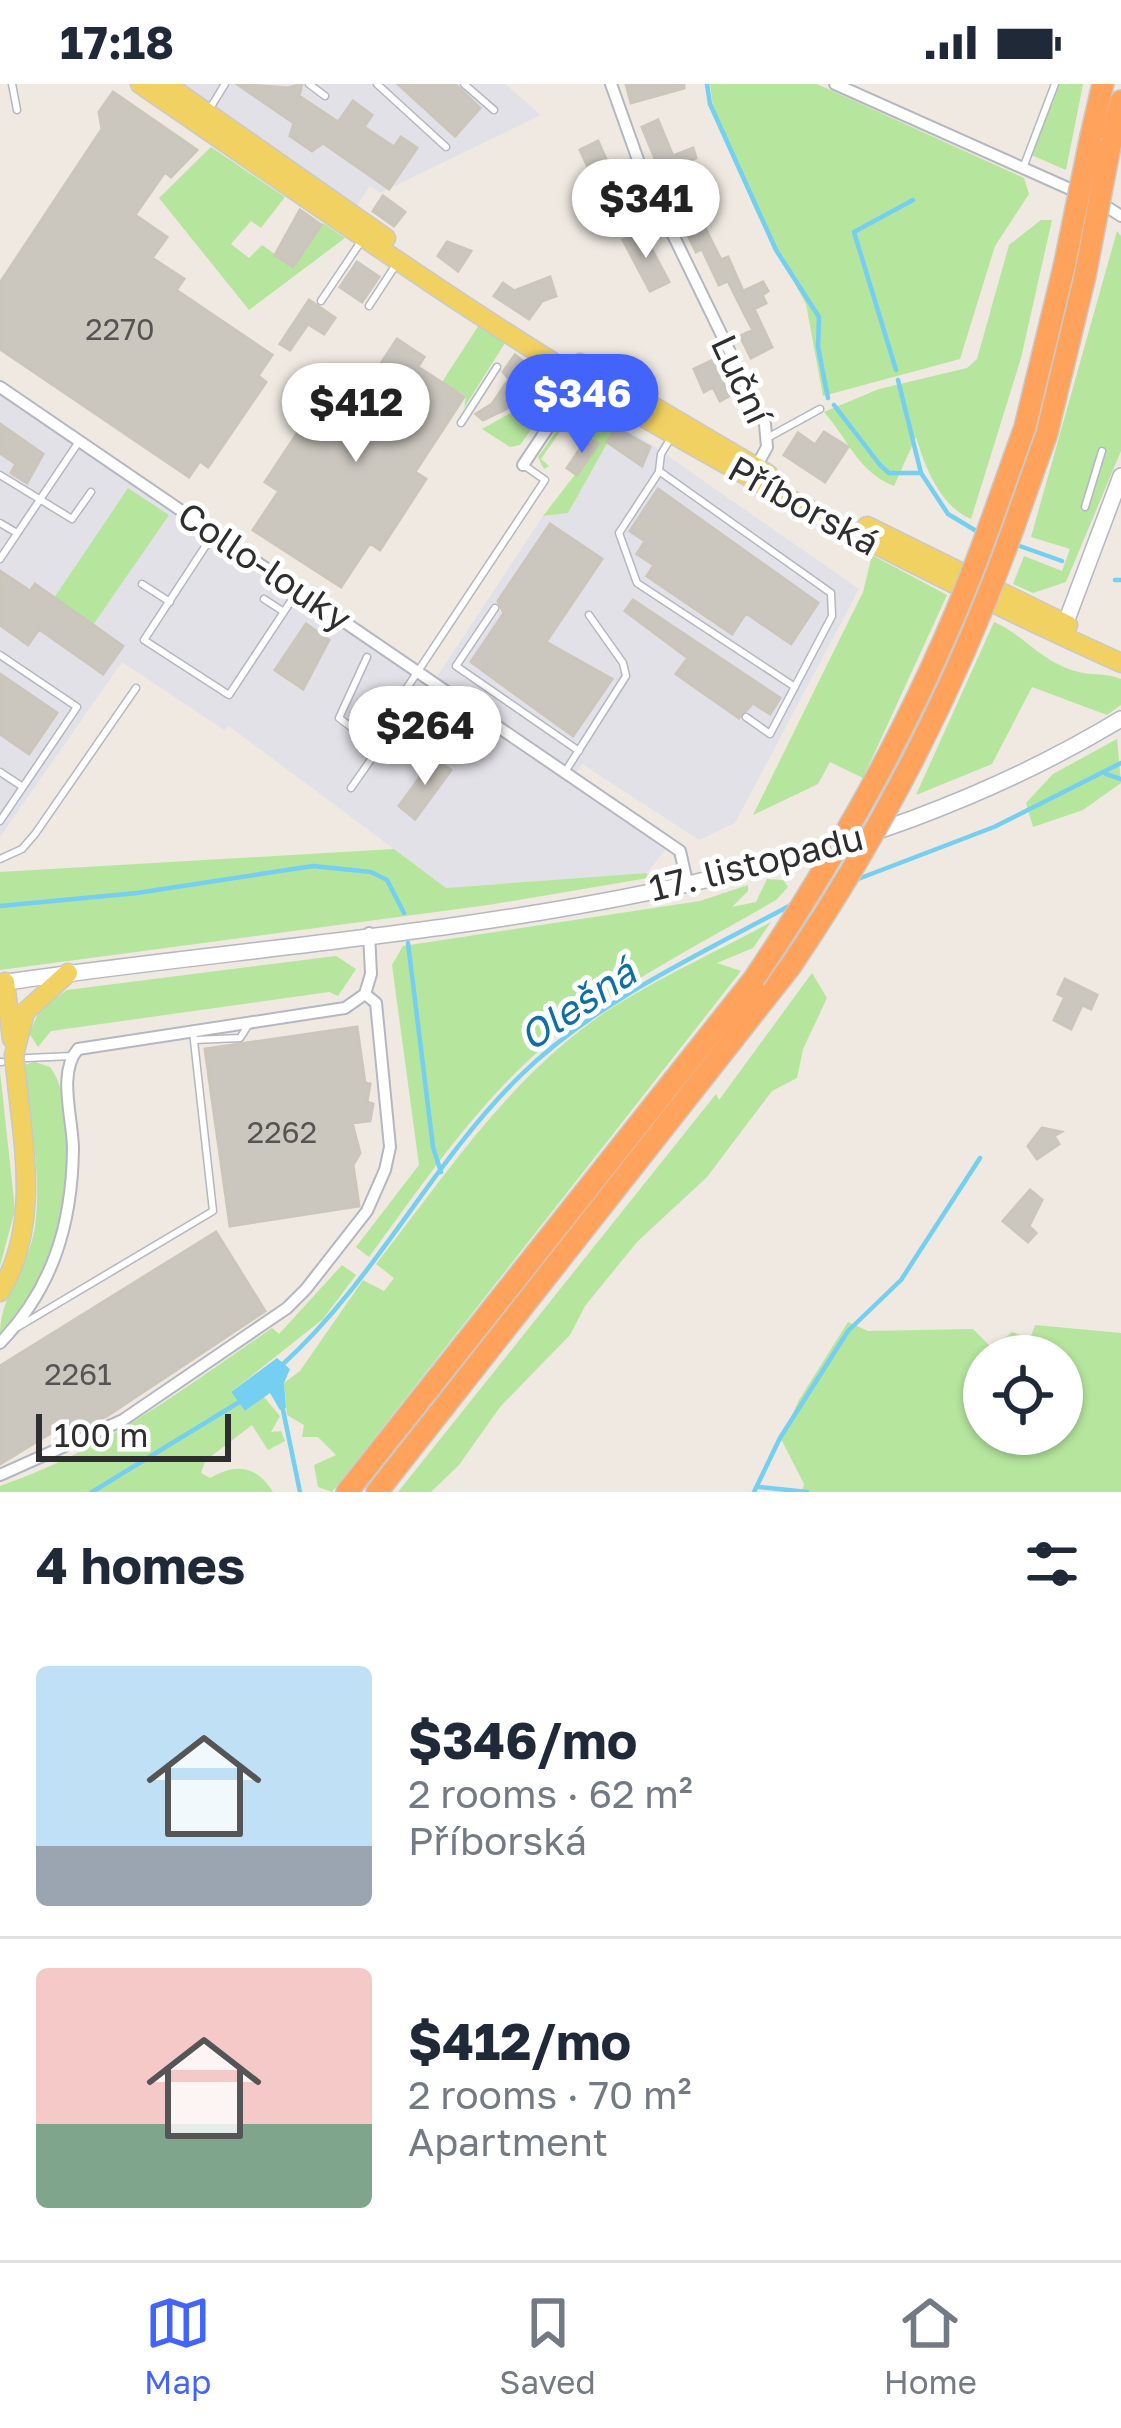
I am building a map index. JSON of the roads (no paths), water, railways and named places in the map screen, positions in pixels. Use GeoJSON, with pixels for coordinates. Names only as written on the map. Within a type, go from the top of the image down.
{"type":"FeatureCollection","features":[{"type":"Feature","properties":{"kind":"highway"},"geometry":{"type":"LineString","coordinates":[[377,1492],[790,967],[869,844],[921,749],[971,640],[1047,434],[1100,141],[1102,84]]}},
{"type":"Feature","properties":{"kind":"highway"},"geometry":{"type":"LineString","coordinates":[[1100,141],[1121,101]]}},
{"type":"Feature","properties":{"kind":"highway"},"geometry":{"type":"LineString","coordinates":[[347,1492],[754,979],[824,873],[891,755],[950,631],[1025,427],[1074,272]]}},
{"type":"Feature","properties":{"kind":"main road","name":"Příborská"},"geometry":{"type":"LineString","coordinates":[[140,84],[399,260],[677,428],[1121,662]]}},
{"type":"Feature","properties":{"kind":"main road","name":"Příborská"},"geometry":{"type":"LineString","coordinates":[[166,84],[584,373]]}},
{"type":"Feature","properties":{"kind":"main road"},"geometry":{"type":"LineString","coordinates":[[1063,630],[1120,480]]}},
{"type":"Feature","properties":{"kind":"main road","name":"Příborská"},"geometry":{"type":"LineString","coordinates":[[1063,630],[1121,651]]}},
{"type":"Feature","properties":{"kind":"main road","name":"17. listopadu"},"geometry":{"type":"LineString","coordinates":[[3,982],[596,902],[762,868],[939,811],[1121,719]]}},
{"type":"Feature","properties":{"kind":"main road"},"geometry":{"type":"LineString","coordinates":[[12,1060],[25,1012],[68,974]]}},
{"type":"Feature","properties":{"kind":"main road"},"geometry":{"type":"LineString","coordinates":[[0,1292],[17,1258],[26,1217],[3,982]]}},
{"type":"Feature","properties":{"kind":"main road"},"geometry":{"type":"LineString","coordinates":[[0,1028],[12,1060]]}},
{"type":"Feature","properties":{"kind":"street","name":"Luční"},"geometry":{"type":"LineString","coordinates":[[611,84],[642,171],[769,437],[755,471]]}},
{"type":"Feature","properties":{"kind":"street"},"geometry":{"type":"LineString","coordinates":[[836,84],[1121,216]]}},
{"type":"Feature","properties":{"kind":"street"},"geometry":{"type":"LineString","coordinates":[[523,465],[584,373]]}},
{"type":"Feature","properties":{"kind":"street","name":"Collo-louky"},"geometry":{"type":"LineString","coordinates":[[0,387],[680,851],[687,882]]}},
{"type":"Feature","properties":{"kind":"street"},"geometry":{"type":"LineString","coordinates":[[0,1343],[53,1269],[63,1237],[72,1175],[72,1056],[91,1043],[194,1035],[252,1020],[345,1008],[365,994],[371,974],[369,933]]}},
{"type":"Feature","properties":{"kind":"street"},"geometry":{"type":"LineString","coordinates":[[0,1475],[123,1420],[286,1308],[367,1211],[389,1147],[376,1003],[365,994]]}},
{"type":"Feature","properties":{"kind":"lane"},"geometry":{"type":"LineString","coordinates":[[11,84],[17,110]]}},
{"type":"Feature","properties":{"kind":"lane"},"geometry":{"type":"LineString","coordinates":[[207,112],[225,84]]}},
{"type":"Feature","properties":{"kind":"lane"},"geometry":{"type":"LineString","coordinates":[[309,84],[325,96]]}},
{"type":"Feature","properties":{"kind":"lane"},"geometry":{"type":"LineString","coordinates":[[377,84],[446,148]]}},
{"type":"Feature","properties":{"kind":"lane"},"geometry":{"type":"LineString","coordinates":[[464,84],[494,110]]}},
{"type":"Feature","properties":{"kind":"lane"},"geometry":{"type":"LineString","coordinates":[[1023,167],[1055,84]]}},
{"type":"Feature","properties":{"kind":"lane"},"geometry":{"type":"LineString","coordinates":[[320,301],[364,237]]}},
{"type":"Feature","properties":{"kind":"lane"},"geometry":{"type":"LineString","coordinates":[[369,307],[399,260]]}},
{"type":"Feature","properties":{"kind":"lane"},"geometry":{"type":"LineString","coordinates":[[461,423],[497,367]]}},
{"type":"Feature","properties":{"kind":"lane"},"geometry":{"type":"LineString","coordinates":[[769,437],[820,409]]}},
{"type":"Feature","properties":{"kind":"lane"},"geometry":{"type":"LineString","coordinates":[[677,428],[661,454],[659,471],[619,533],[637,583],[794,687]]}},
{"type":"Feature","properties":{"kind":"lane"},"geometry":{"type":"LineString","coordinates":[[0,560],[80,440]]}},
{"type":"Feature","properties":{"kind":"lane"},"geometry":{"type":"LineString","coordinates":[[1085,507],[1102,451]]}},
{"type":"Feature","properties":{"kind":"lane"},"geometry":{"type":"LineString","coordinates":[[371,742],[545,479],[523,465]]}},
{"type":"Feature","properties":{"kind":"lane"},"geometry":{"type":"LineString","coordinates":[[659,471],[831,593],[832,616],[770,734],[746,717]]}},
{"type":"Feature","properties":{"kind":"lane"},"geometry":{"type":"LineString","coordinates":[[1095,473],[1120,480]]}},
{"type":"Feature","properties":{"kind":"lane"},"geometry":{"type":"LineString","coordinates":[[0,476],[72,519],[91,492]]}},
{"type":"Feature","properties":{"kind":"lane"},"geometry":{"type":"LineString","coordinates":[[0,523],[17,533]]}},
{"type":"Feature","properties":{"kind":"lane"},"geometry":{"type":"LineString","coordinates":[[215,531],[144,640],[229,694],[299,589]]}},
{"type":"Feature","properties":{"kind":"lane"},"geometry":{"type":"LineString","coordinates":[[142,584],[170,602]]}},
{"type":"Feature","properties":{"kind":"lane"},"geometry":{"type":"LineString","coordinates":[[264,599],[284,612]]}},
{"type":"Feature","properties":{"kind":"lane"},"geometry":{"type":"LineString","coordinates":[[495,608],[456,666],[579,751]]}},
{"type":"Feature","properties":{"kind":"lane"},"geometry":{"type":"LineString","coordinates":[[565,772],[626,676],[623,663],[589,614]]}},
{"type":"Feature","properties":{"kind":"lane"},"geometry":{"type":"LineString","coordinates":[[0,655],[77,707],[0,821]]}},
{"type":"Feature","properties":{"kind":"lane"},"geometry":{"type":"LineString","coordinates":[[351,788],[379,748],[339,718],[367,657]]}},
{"type":"Feature","properties":{"kind":"lane"},"geometry":{"type":"LineString","coordinates":[[0,859],[22,849],[35,834],[136,688]]}},
{"type":"Feature","properties":{"kind":"lane"},"geometry":{"type":"LineString","coordinates":[[0,772],[23,787]]}},
{"type":"Feature","properties":{"kind":"lane"},"geometry":{"type":"LineString","coordinates":[[13,1330],[213,1210],[194,1035]]}},
{"type":"Feature","properties":{"kind":"lane"},"geometry":{"type":"LineString","coordinates":[[12,1060],[72,1056]]}},
{"type":"Feature","properties":{"kind":"water"},"geometry":{"type":"Polygon","coordinates":[[[277,1358],[290,1369],[284,1383],[286,1408],[280,1410],[270,1393],[245,1411],[231,1392],[277,1358]]]}},
{"type":"Feature","properties":{"kind":"waterway"},"geometry":{"type":"LineString","coordinates":[[707,84],[710,104],[776,250],[819,317],[818,347],[828,398]]}},
{"type":"Feature","properties":{"kind":"waterway"},"geometry":{"type":"LineString","coordinates":[[896,370],[854,232],[913,200]]}},
{"type":"Feature","properties":{"kind":"waterway"},"geometry":{"type":"LineString","coordinates":[[898,380],[921,473]]}},
{"type":"Feature","properties":{"kind":"waterway"},"geometry":{"type":"LineString","coordinates":[[834,405],[889,473],[921,473],[948,514],[978,532]]}},
{"type":"Feature","properties":{"kind":"waterway"},"geometry":{"type":"LineString","coordinates":[[1017,545],[1062,561]]}},
{"type":"Feature","properties":{"kind":"waterway"},"geometry":{"type":"LineString","coordinates":[[1115,580],[1121,580]]}},
{"type":"Feature","properties":{"kind":"waterway","name":"Olešná"},"geometry":{"type":"LineString","coordinates":[[858,879],[994,827],[1121,763]]}},
{"type":"Feature","properties":{"kind":"waterway"},"geometry":{"type":"LineString","coordinates":[[1106,774],[1121,779]]}},
{"type":"Feature","properties":{"kind":"waterway"},"geometry":{"type":"LineString","coordinates":[[0,906],[137,893],[313,866],[371,872],[387,880],[404,913]]}},
{"type":"Feature","properties":{"kind":"waterway","name":"Olešná"},"geometry":{"type":"LineString","coordinates":[[282,1365],[346,1297],[459,1146],[521,1075],[615,1002],[791,905]]}},
{"type":"Feature","properties":{"kind":"waterway"},"geometry":{"type":"LineString","coordinates":[[408,943],[433,1147],[441,1172]]}},
{"type":"Feature","properties":{"kind":"waterway"},"geometry":{"type":"LineString","coordinates":[[754,1492],[780,1438],[848,1331],[901,1280],[980,1158]]}},
{"type":"Feature","properties":{"kind":"waterway"},"geometry":{"type":"LineString","coordinates":[[92,1492],[241,1401]]}},
{"type":"Feature","properties":{"kind":"waterway","name":"Olešná"},"geometry":{"type":"LineString","coordinates":[[282,1405],[300,1492]]}},
{"type":"Feature","properties":{"kind":"waterway"},"geometry":{"type":"LineString","coordinates":[[759,1487],[807,1492]]}}]}
